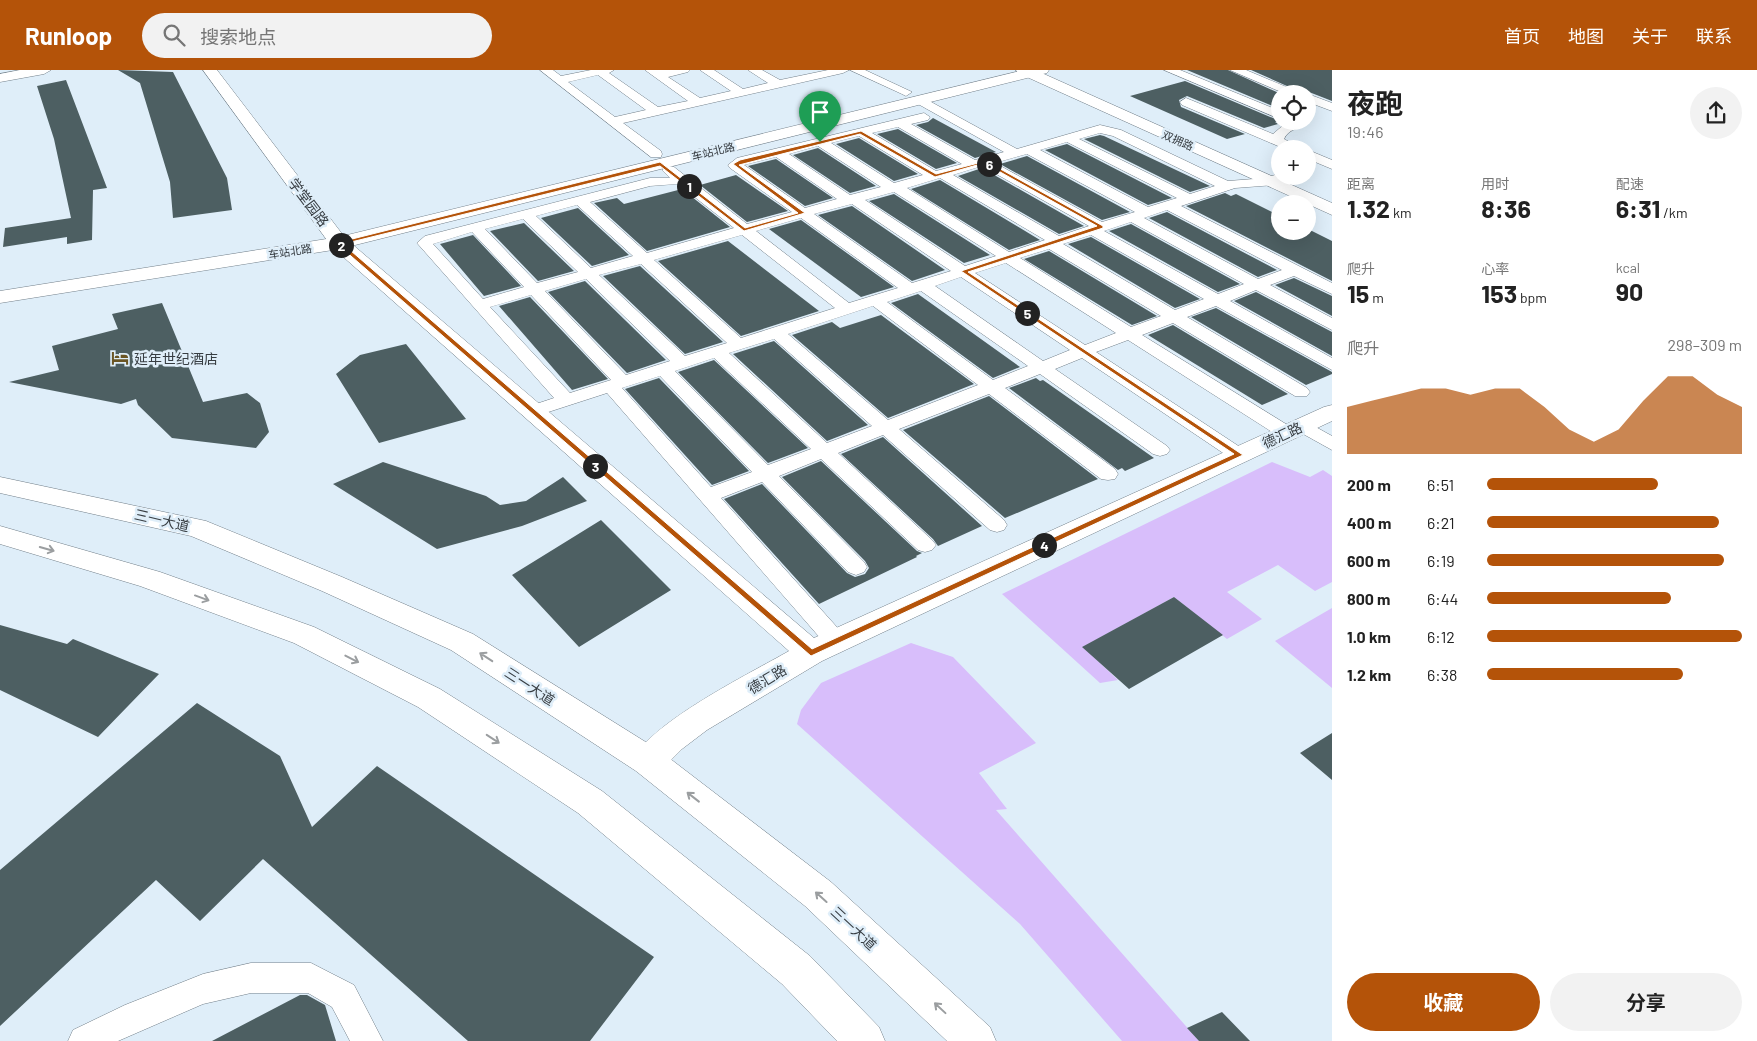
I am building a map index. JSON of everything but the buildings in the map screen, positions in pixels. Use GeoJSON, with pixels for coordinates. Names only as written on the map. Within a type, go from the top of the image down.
{"type":"FeatureCollection","features":[{"type":"Feature","properties":{"kind":"main road"},"geometry":{"type":"LineString","coordinates":[[6,75],[44,70]]}},
{"type":"Feature","properties":{"kind":"main road","name":"学堂园路"},"geometry":{"type":"LineString","coordinates":[[210,70],[335,237],[811,653]]}},
{"type":"Feature","properties":{"kind":"main road","name":"车站北路"},"geometry":{"type":"LineString","coordinates":[[0,297],[335,237],[658,159],[906,92],[998,70]]}},
{"type":"Feature","properties":{"kind":"main road","name":"车站北路"},"geometry":{"type":"LineString","coordinates":[[658,159],[923,109],[1035,71]]}},
{"type":"Feature","properties":{"kind":"main road","name":"双拥路"},"geometry":{"type":"LineString","coordinates":[[1035,71],[1271,174]]}},
{"type":"Feature","properties":{"kind":"main road","name":"双拥路"},"geometry":{"type":"LineString","coordinates":[[1291,185],[1332,210]]}},
{"type":"Feature","properties":{"kind":"main road","name":"双拥路"},"geometry":{"type":"LineString","coordinates":[[1296,185],[1332,200]]}},
{"type":"Feature","properties":{"kind":"main road","name":"车站北路"},"geometry":{"type":"LineString","coordinates":[[0,284],[335,237]]}},
{"type":"Feature","properties":{"kind":"main road","name":"德汇路"},"geometry":{"type":"LineString","coordinates":[[648,761],[671,739],[696,721],[811,653],[1332,412]]}},
{"type":"Feature","properties":{"kind":"main road","name":"三一大道"},"geometry":{"type":"LineString","coordinates":[[0,485],[197,528],[332,584],[462,642],[648,761],[818,894],[976,1041]]}},
{"type":"Feature","properties":{"kind":"main road"},"geometry":{"type":"LineString","coordinates":[[0,536],[150,578],[304,635],[429,698],[590,802],[796,970],[865,1041]]}},
{"type":"Feature","properties":{"kind":"street"},"geometry":{"type":"LineString","coordinates":[[546,70],[613,121],[680,179],[846,309]]}},
{"type":"Feature","properties":{"kind":"street"},"geometry":{"type":"LineString","coordinates":[[655,73],[684,70]]}},
{"type":"Feature","properties":{"kind":"street"},"geometry":{"type":"LineString","coordinates":[[706,70],[742,92]]}},
{"type":"Feature","properties":{"kind":"street"},"geometry":{"type":"LineString","coordinates":[[754,70],[778,84]]}},
{"type":"Feature","properties":{"kind":"street"},"geometry":{"type":"LineString","coordinates":[[801,70],[813,77]]}},
{"type":"Feature","properties":{"kind":"street"},"geometry":{"type":"LineString","coordinates":[[613,121],[843,70]]}},
{"type":"Feature","properties":{"kind":"street"},"geometry":{"type":"LineString","coordinates":[[856,70],[906,92]]}},
{"type":"Feature","properties":{"kind":"street"},"geometry":{"type":"LineString","coordinates":[[1170,70],[1271,111]]}},
{"type":"Feature","properties":{"kind":"street"},"geometry":{"type":"LineString","coordinates":[[1236,70],[1274,85]]}},
{"type":"Feature","properties":{"kind":"street"},"geometry":{"type":"LineString","coordinates":[[559,80],[602,71],[656,112]]}},
{"type":"Feature","properties":{"kind":"street"},"geometry":{"type":"LineString","coordinates":[[655,73],[698,102]]}},
{"type":"Feature","properties":{"kind":"street"},"geometry":{"type":"LineString","coordinates":[[1186,102],[1275,140]]}},
{"type":"Feature","properties":{"kind":"street"},"geometry":{"type":"LineString","coordinates":[[1160,450],[1042,368],[803,213],[735,165],[778,152],[900,123],[923,109],[1022,151],[1139,214],[1257,285],[1332,325]]}},
{"type":"Feature","properties":{"kind":"street"},"geometry":{"type":"LineString","coordinates":[[900,123],[979,163],[1097,228],[1216,301],[1332,365]]}},
{"type":"Feature","properties":{"kind":"street"},"geometry":{"type":"LineString","coordinates":[[485,303],[1100,129],[1110,130],[1227,186]]}},
{"type":"Feature","properties":{"kind":"street"},"geometry":{"type":"LineString","coordinates":[[1277,140],[1279,134],[1288,130]]}},
{"type":"Feature","properties":{"kind":"street"},"geometry":{"type":"LineString","coordinates":[[861,132],[1053,242],[1301,392]]}},
{"type":"Feature","properties":{"kind":"street"},"geometry":{"type":"LineString","coordinates":[[1068,138],[1188,198]]}},
{"type":"Feature","properties":{"kind":"street"},"geometry":{"type":"LineString","coordinates":[[820,142],[1130,334],[1295,429],[1332,444]]}},
{"type":"Feature","properties":{"kind":"street"},"geometry":{"type":"LineString","coordinates":[[778,152],[964,271],[1240,455]]}},
{"type":"Feature","properties":{"kind":"street"},"geometry":{"type":"LineString","coordinates":[[1316,157],[1331,164]]}},
{"type":"Feature","properties":{"kind":"street"},"geometry":{"type":"LineString","coordinates":[[1316,167],[1331,164]]}},
{"type":"Feature","properties":{"kind":"street"},"geometry":{"type":"LineString","coordinates":[[566,400],[425,246],[426,241],[650,182],[668,182],[680,179]]}},
{"type":"Feature","properties":{"kind":"street"},"geometry":{"type":"LineString","coordinates":[[533,411],[1188,198],[1240,182],[1271,179]]}},
{"type":"Feature","properties":{"kind":"street"},"geometry":{"type":"LineString","coordinates":[[580,200],[738,344]]}},
{"type":"Feature","properties":{"kind":"street"},"geometry":{"type":"LineString","coordinates":[[1168,205],[1332,289]]}},
{"type":"Feature","properties":{"kind":"street"},"geometry":{"type":"LineString","coordinates":[[526,214],[682,363]]}},
{"type":"Feature","properties":{"kind":"street"},"geometry":{"type":"LineString","coordinates":[[475,227],[535,289],[617,384],[707,496],[836,641]]}},
{"type":"Feature","properties":{"kind":"street"},"geometry":{"type":"LineString","coordinates":[[707,496],[1295,270]]}},
{"type":"Feature","properties":{"kind":"street"},"geometry":{"type":"LineString","coordinates":[[875,300],[1108,474]]}},
{"type":"Feature","properties":{"kind":"street"},"geometry":{"type":"LineString","coordinates":[[776,332],[997,525]]}},
{"type":"Feature","properties":{"kind":"street"},"geometry":{"type":"LineString","coordinates":[[717,352],[925,545]]}},
{"type":"Feature","properties":{"kind":"street"},"geometry":{"type":"LineString","coordinates":[[663,369],[856,567]]}},
{"type":"Feature","properties":{"kind":"street"},"geometry":{"type":"LineString","coordinates":[[84,1041],[136,1016],[203,989],[251,978],[311,978],[343,996],[368,1041]]}},
{"type":"Feature","properties":{"kind":"shaded area"},"geometry":{"type":"Polygon","coordinates":[[[1272,462],[1310,477],[1323,470],[1332,476],[1332,582],[1315,591],[1278,565],[1227,592],[1262,619],[1227,639],[1174,597],[1083,647],[1118,680],[1100,683],[1002,594],[1272,462]]]}},
{"type":"Feature","properties":{"kind":"shaded area"},"geometry":{"type":"Polygon","coordinates":[[[1332,608],[1332,688],[1275,641],[1332,608]]]}},
{"type":"Feature","properties":{"kind":"shaded area"},"geometry":{"type":"Polygon","coordinates":[[[911,643],[953,657],[1036,743],[979,773],[1007,809],[996,810],[1199,1041],[1122,1041],[1020,924],[797,724],[801,710],[821,683],[911,643]]]}},
{"type":"Feature","properties":{"kind":"place","name":"延年世纪酒店"},"geometry":{"type":"Point","coordinates":[120,358]}},
{"type":"Feature","properties":{"kind":"route"},"geometry":{"type":"LineString","coordinates":[[861,132],[935,176],[984,162],[1101,227],[964,271],[1240,455],[811,653],[339,243],[660,164],[744,230],[803,213],[735,165],[742,161],[820,142],[861,132]]}}]}
